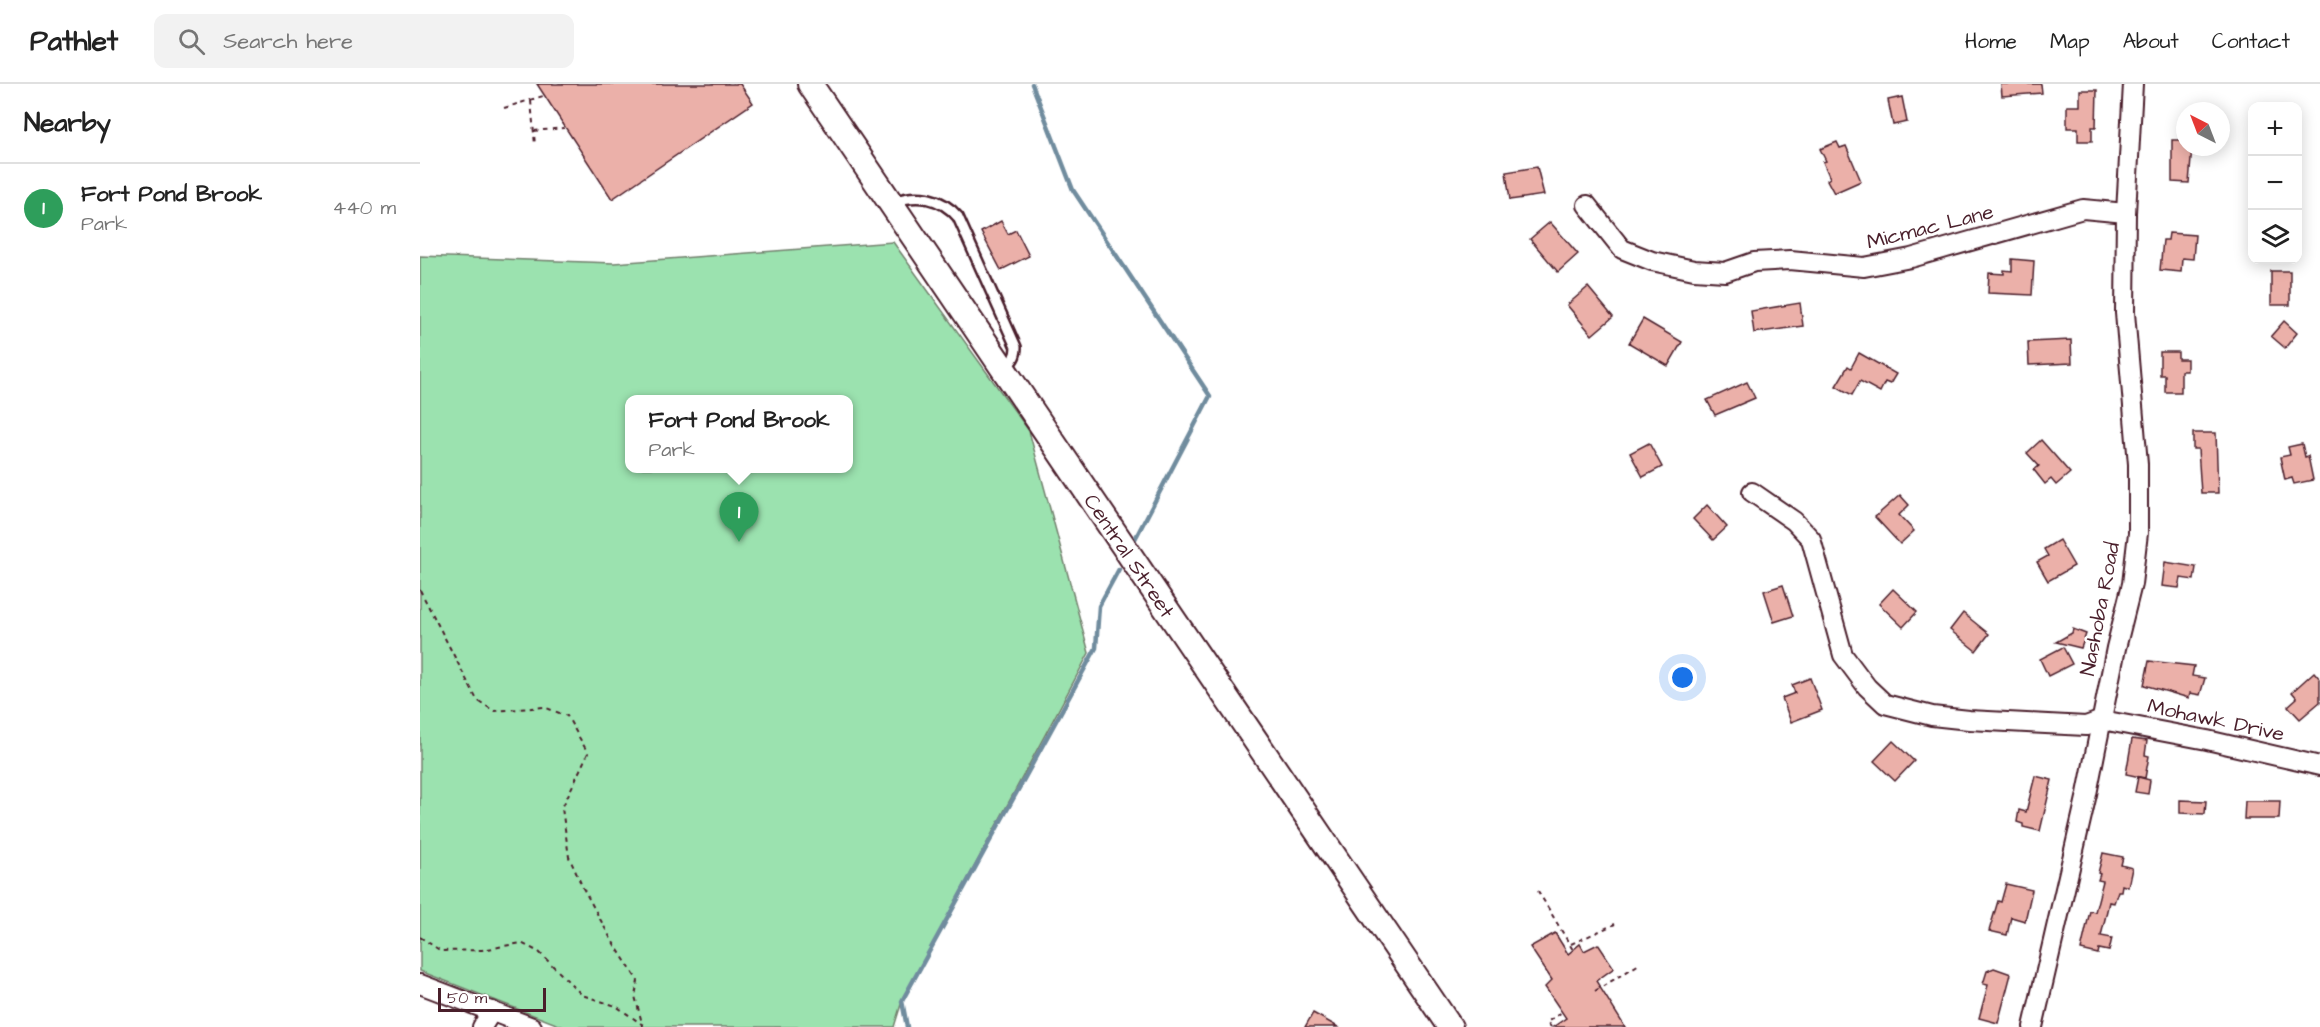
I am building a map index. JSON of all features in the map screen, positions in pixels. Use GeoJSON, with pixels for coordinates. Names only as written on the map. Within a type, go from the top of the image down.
{"type":"FeatureCollection","features":[{"type":"Feature","properties":{"kind":"street","name":"Central Street"},"geometry":{"type":"LineString","coordinates":[[810,84],[1450,1027]]}},
{"type":"Feature","properties":{"kind":"street","name":"Nashoba Road"},"geometry":{"type":"LineString","coordinates":[[2033,1027],[2087,794],[2115,648],[2132,584],[2138,533],[2138,464],[2126,313],[2126,213],[2133,84]]}},
{"type":"Feature","properties":{"kind":"street","name":"Micmac Lane"},"geometry":{"type":"LineString","coordinates":[[1587,205],[1622,249],[1652,261],[1694,270],[1725,272],[1754,262],[1790,260],[1864,267],[1911,258],[2084,209],[2126,213]]}},
{"type":"Feature","properties":{"kind":"street"},"geometry":{"type":"LineString","coordinates":[[1752,492],[1794,521],[1811,539],[1843,655],[1867,687],[1885,704],[1932,716],[1969,720],[2086,726],[2102,720]]}},
{"type":"Feature","properties":{"kind":"street","name":"Mohawk Drive"},"geometry":{"type":"LineString","coordinates":[[2102,720],[2207,740],[2320,766]]}},
{"type":"Feature","properties":{"kind":"street"},"geometry":{"type":"LineString","coordinates":[[420,984],[532,1027]]}},
{"type":"Feature","properties":{"kind":"street"},"geometry":{"type":"LineString","coordinates":[[482,1027],[492,1011]]}},
{"type":"Feature","properties":{"kind":"lane"},"geometry":{"type":"LineString","coordinates":[[892,203],[907,197],[924,197],[944,205],[958,216],[1016,347],[1016,354],[1004,369]]}},
{"type":"Feature","properties":{"kind":"path"},"geometry":{"type":"LineString","coordinates":[[504,108],[531,102],[543,96]]}},
{"type":"Feature","properties":{"kind":"path"},"geometry":{"type":"LineString","coordinates":[[531,102],[535,145]]}},
{"type":"Feature","properties":{"kind":"path"},"geometry":{"type":"LineString","coordinates":[[534,131],[564,128]]}},
{"type":"Feature","properties":{"kind":"path"},"geometry":{"type":"LineString","coordinates":[[420,590],[477,700],[494,711],[543,707],[567,716],[588,753],[562,808],[569,857],[611,939],[638,981],[635,996],[643,1026]]}},
{"type":"Feature","properties":{"kind":"path"},"geometry":{"type":"LineString","coordinates":[[1538,891],[1573,950]]}},
{"type":"Feature","properties":{"kind":"path"},"geometry":{"type":"LineString","coordinates":[[1570,944],[1615,924]]}},
{"type":"Feature","properties":{"kind":"path"},"geometry":{"type":"LineString","coordinates":[[420,937],[441,951],[482,950],[521,943],[539,952],[582,995],[616,1005],[643,1026]]}},
{"type":"Feature","properties":{"kind":"path"},"geometry":{"type":"LineString","coordinates":[[1595,991],[1641,963]]}},
{"type":"Feature","properties":{"kind":"path"},"geometry":{"type":"LineString","coordinates":[[1551,1027],[1547,1022],[1562,1012]]}},
{"type":"Feature","properties":{"kind":"green space"},"geometry":{"type":"Polygon","coordinates":[[[893,242],[1029,431],[1089,653],[902,1001],[894,1027],[564,1027],[420,971],[420,256],[614,263],[893,242]]]}},
{"type":"Feature","properties":{"kind":"building"},"geometry":{"type":"Polygon","coordinates":[[[537,84],[740,84],[753,103],[612,199],[537,84]]]}},
{"type":"Feature","properties":{"kind":"building"},"geometry":{"type":"Polygon","coordinates":[[[2001,84],[2041,84],[2042,93],[2002,96],[2001,84]]]}},
{"type":"Feature","properties":{"kind":"building"},"geometry":{"type":"Polygon","coordinates":[[[2080,90],[2097,90],[2096,127],[2092,127],[2092,141],[2078,141],[2078,128],[2067,128],[2067,106],[2080,106],[2080,90]]]}},
{"type":"Feature","properties":{"kind":"building"},"geometry":{"type":"Polygon","coordinates":[[[1902,97],[1907,122],[1893,125],[1888,100],[1902,97]]]}},
{"type":"Feature","properties":{"kind":"building"},"geometry":{"type":"Polygon","coordinates":[[[2172,140],[2176,140],[2176,156],[2191,156],[2189,183],[2172,182],[2172,140]]]}},
{"type":"Feature","properties":{"kind":"building"},"geometry":{"type":"Polygon","coordinates":[[[1837,142],[1840,148],[1846,146],[1861,181],[1834,193],[1827,180],[1830,178],[1820,149],[1837,142]]]}},
{"type":"Feature","properties":{"kind":"building"},"geometry":{"type":"Polygon","coordinates":[[[1537,167],[1544,195],[1510,200],[1506,172],[1537,167]]]}},
{"type":"Feature","properties":{"kind":"building"},"geometry":{"type":"Polygon","coordinates":[[[1001,221],[1008,234],[1016,230],[1029,256],[1001,270],[981,232],[1001,221]]]}},
{"type":"Feature","properties":{"kind":"building"},"geometry":{"type":"Polygon","coordinates":[[[1550,222],[1578,254],[1558,272],[1530,239],[1550,222]]]}},
{"type":"Feature","properties":{"kind":"building"},"geometry":{"type":"Polygon","coordinates":[[[2169,233],[2195,235],[2193,259],[2182,258],[2181,272],[2160,270],[2163,240],[2168,240],[2169,233]]]}},
{"type":"Feature","properties":{"kind":"building"},"geometry":{"type":"Polygon","coordinates":[[[2012,259],[2034,261],[2032,295],[1988,293],[1989,273],[2004,274],[2004,270],[2012,271],[2012,259]]]}},
{"type":"Feature","properties":{"kind":"building"},"geometry":{"type":"Polygon","coordinates":[[[2271,271],[2290,271],[2290,305],[2271,305],[2271,271]]]}},
{"type":"Feature","properties":{"kind":"building"},"geometry":{"type":"Polygon","coordinates":[[[1588,287],[1613,317],[1592,335],[1567,305],[1588,287]]]}},
{"type":"Feature","properties":{"kind":"building"},"geometry":{"type":"Polygon","coordinates":[[[1800,303],[1803,326],[1754,333],[1751,311],[1800,303]]]}},
{"type":"Feature","properties":{"kind":"building"},"geometry":{"type":"Polygon","coordinates":[[[1643,319],[1682,342],[1668,366],[1629,343],[1643,319]]]}},
{"type":"Feature","properties":{"kind":"building"},"geometry":{"type":"Polygon","coordinates":[[[2284,321],[2297,333],[2285,348],[2271,336],[2284,321]]]}},
{"type":"Feature","properties":{"kind":"building"},"geometry":{"type":"Polygon","coordinates":[[[2071,340],[2072,363],[2029,365],[2028,342],[2071,340]]]}},
{"type":"Feature","properties":{"kind":"building"},"geometry":{"type":"Polygon","coordinates":[[[2160,352],[2178,352],[2178,359],[2187,359],[2187,371],[2181,371],[2181,392],[2165,392],[2165,375],[2160,375],[2160,352]]]}},
{"type":"Feature","properties":{"kind":"building"},"geometry":{"type":"Polygon","coordinates":[[[1859,353],[1896,374],[1890,384],[1885,382],[1880,392],[1860,381],[1852,395],[1836,386],[1848,366],[1851,368],[1859,353]]]}},
{"type":"Feature","properties":{"kind":"building"},"geometry":{"type":"Polygon","coordinates":[[[1747,382],[1755,398],[1715,415],[1707,400],[1747,382]]]}},
{"type":"Feature","properties":{"kind":"building"},"geometry":{"type":"Polygon","coordinates":[[[2193,433],[2216,433],[2218,493],[2201,493],[2198,449],[2193,449],[2193,433]]]}},
{"type":"Feature","properties":{"kind":"building"},"geometry":{"type":"Polygon","coordinates":[[[2041,440],[2070,473],[2056,485],[2051,479],[2045,484],[2034,470],[2039,466],[2027,453],[2041,440]]]}},
{"type":"Feature","properties":{"kind":"building"},"geometry":{"type":"Polygon","coordinates":[[[1649,443],[1662,467],[1643,477],[1630,453],[1649,443]]]}},
{"type":"Feature","properties":{"kind":"building"},"geometry":{"type":"Polygon","coordinates":[[[2302,444],[2305,457],[2308,456],[2313,480],[2294,484],[2292,478],[2285,480],[2280,457],[2290,455],[2288,447],[2302,444]]]}},
{"type":"Feature","properties":{"kind":"building"},"geometry":{"type":"Polygon","coordinates":[[[1900,495],[1909,505],[1899,515],[1914,531],[1900,544],[1875,517],[1900,495]]]}},
{"type":"Feature","properties":{"kind":"building"},"geometry":{"type":"Polygon","coordinates":[[[1707,505],[1727,527],[1713,540],[1693,519],[1707,505]]]}},
{"type":"Feature","properties":{"kind":"building"},"geometry":{"type":"Polygon","coordinates":[[[2059,540],[2074,566],[2048,581],[2037,562],[2048,556],[2044,549],[2059,540]]]}},
{"type":"Feature","properties":{"kind":"building"},"geometry":{"type":"Polygon","coordinates":[[[2165,562],[2196,567],[2194,580],[2181,578],[2179,588],[2162,586],[2165,562]]]}},
{"type":"Feature","properties":{"kind":"building"},"geometry":{"type":"Polygon","coordinates":[[[1783,585],[1793,616],[1774,622],[1764,591],[1783,585]]]}},
{"type":"Feature","properties":{"kind":"building"},"geometry":{"type":"Polygon","coordinates":[[[1893,589],[1917,612],[1903,627],[1879,604],[1893,589]]]}},
{"type":"Feature","properties":{"kind":"building"},"geometry":{"type":"Polygon","coordinates":[[[1963,613],[1989,634],[1976,651],[1950,630],[1963,613]]]}},
{"type":"Feature","properties":{"kind":"building"},"geometry":{"type":"Polygon","coordinates":[[[2073,629],[2086,634],[2081,648],[2056,642],[2072,633],[2073,629]]]}},
{"type":"Feature","properties":{"kind":"building"},"geometry":{"type":"Polygon","coordinates":[[[2063,647],[2072,664],[2048,676],[2040,659],[2063,647]]]}},
{"type":"Feature","properties":{"kind":"building"},"geometry":{"type":"Polygon","coordinates":[[[2149,661],[2194,666],[2192,676],[2205,678],[2200,695],[2190,693],[2189,698],[2144,685],[2149,661]]]}},
{"type":"Feature","properties":{"kind":"building"},"geometry":{"type":"Polygon","coordinates":[[[2314,672],[2320,679],[2320,702],[2300,719],[2288,706],[2297,698],[2292,692],[2314,672]]]}},
{"type":"Feature","properties":{"kind":"building"},"geometry":{"type":"Polygon","coordinates":[[[1810,678],[1822,710],[1791,722],[1782,698],[1795,693],[1792,685],[1810,678]]]}},
{"type":"Feature","properties":{"kind":"building"},"geometry":{"type":"Polygon","coordinates":[[[2132,739],[2147,741],[2145,755],[2149,756],[2145,778],[2126,774],[2132,739]]]}},
{"type":"Feature","properties":{"kind":"building"},"geometry":{"type":"Polygon","coordinates":[[[1893,741],[1914,761],[1895,781],[1874,761],[1893,741]]]}},
{"type":"Feature","properties":{"kind":"building"},"geometry":{"type":"Polygon","coordinates":[[[2035,776],[2052,780],[2040,831],[2023,827],[2023,824],[2017,822],[2019,810],[2026,812],[2035,776]]]}},
{"type":"Feature","properties":{"kind":"building"},"geometry":{"type":"Polygon","coordinates":[[[2138,777],[2150,780],[2148,794],[2135,792],[2138,777]]]}},
{"type":"Feature","properties":{"kind":"building"},"geometry":{"type":"Polygon","coordinates":[[[2180,800],[2206,801],[2205,814],[2180,813],[2180,800]]]}},
{"type":"Feature","properties":{"kind":"building"},"geometry":{"type":"Polygon","coordinates":[[[2245,801],[2280,801],[2279,819],[2244,819],[2245,801]]]}},
{"type":"Feature","properties":{"kind":"building"},"geometry":{"type":"Polygon","coordinates":[[[2103,853],[2123,857],[2121,865],[2132,868],[2128,887],[2122,885],[2114,903],[2109,902],[2101,936],[2112,938],[2109,951],[2099,949],[2098,954],[2081,950],[2090,911],[2095,912],[2103,881],[2098,880],[2100,874],[2098,873],[2103,853]]]}},
{"type":"Feature","properties":{"kind":"building"},"geometry":{"type":"Polygon","coordinates":[[[2006,884],[2032,890],[2025,921],[2011,917],[2007,935],[1989,931],[2006,884]]]}},
{"type":"Feature","properties":{"kind":"building"},"geometry":{"type":"Polygon","coordinates":[[[1555,933],[1568,954],[1580,944],[1584,951],[1598,944],[1614,968],[1596,981],[1625,1027],[1553,1027],[1566,1018],[1545,987],[1552,980],[1530,947],[1555,933]]]}},
{"type":"Feature","properties":{"kind":"building"},"geometry":{"type":"Polygon","coordinates":[[[1994,968],[2011,974],[1998,1023],[1979,1018],[1988,985],[1983,984],[1987,971],[1994,968]]]}},
{"type":"Feature","properties":{"kind":"building"},"geometry":{"type":"Polygon","coordinates":[[[1313,1013],[1338,1027],[1305,1027],[1313,1013]]]}},
{"type":"Feature","properties":{"kind":"waterway"},"geometry":{"type":"LineString","coordinates":[[1032,84],[1073,190],[1210,396],[1135,539]]}},
{"type":"Feature","properties":{"kind":"waterway"},"geometry":{"type":"LineString","coordinates":[[907,1027],[902,1001],[1096,648],[1099,606],[1119,569]]}},
{"type":"Feature","properties":{"kind":"place","name":"Fort Pond Brook"},"geometry":{"type":"Point","coordinates":[739,542]}}]}
